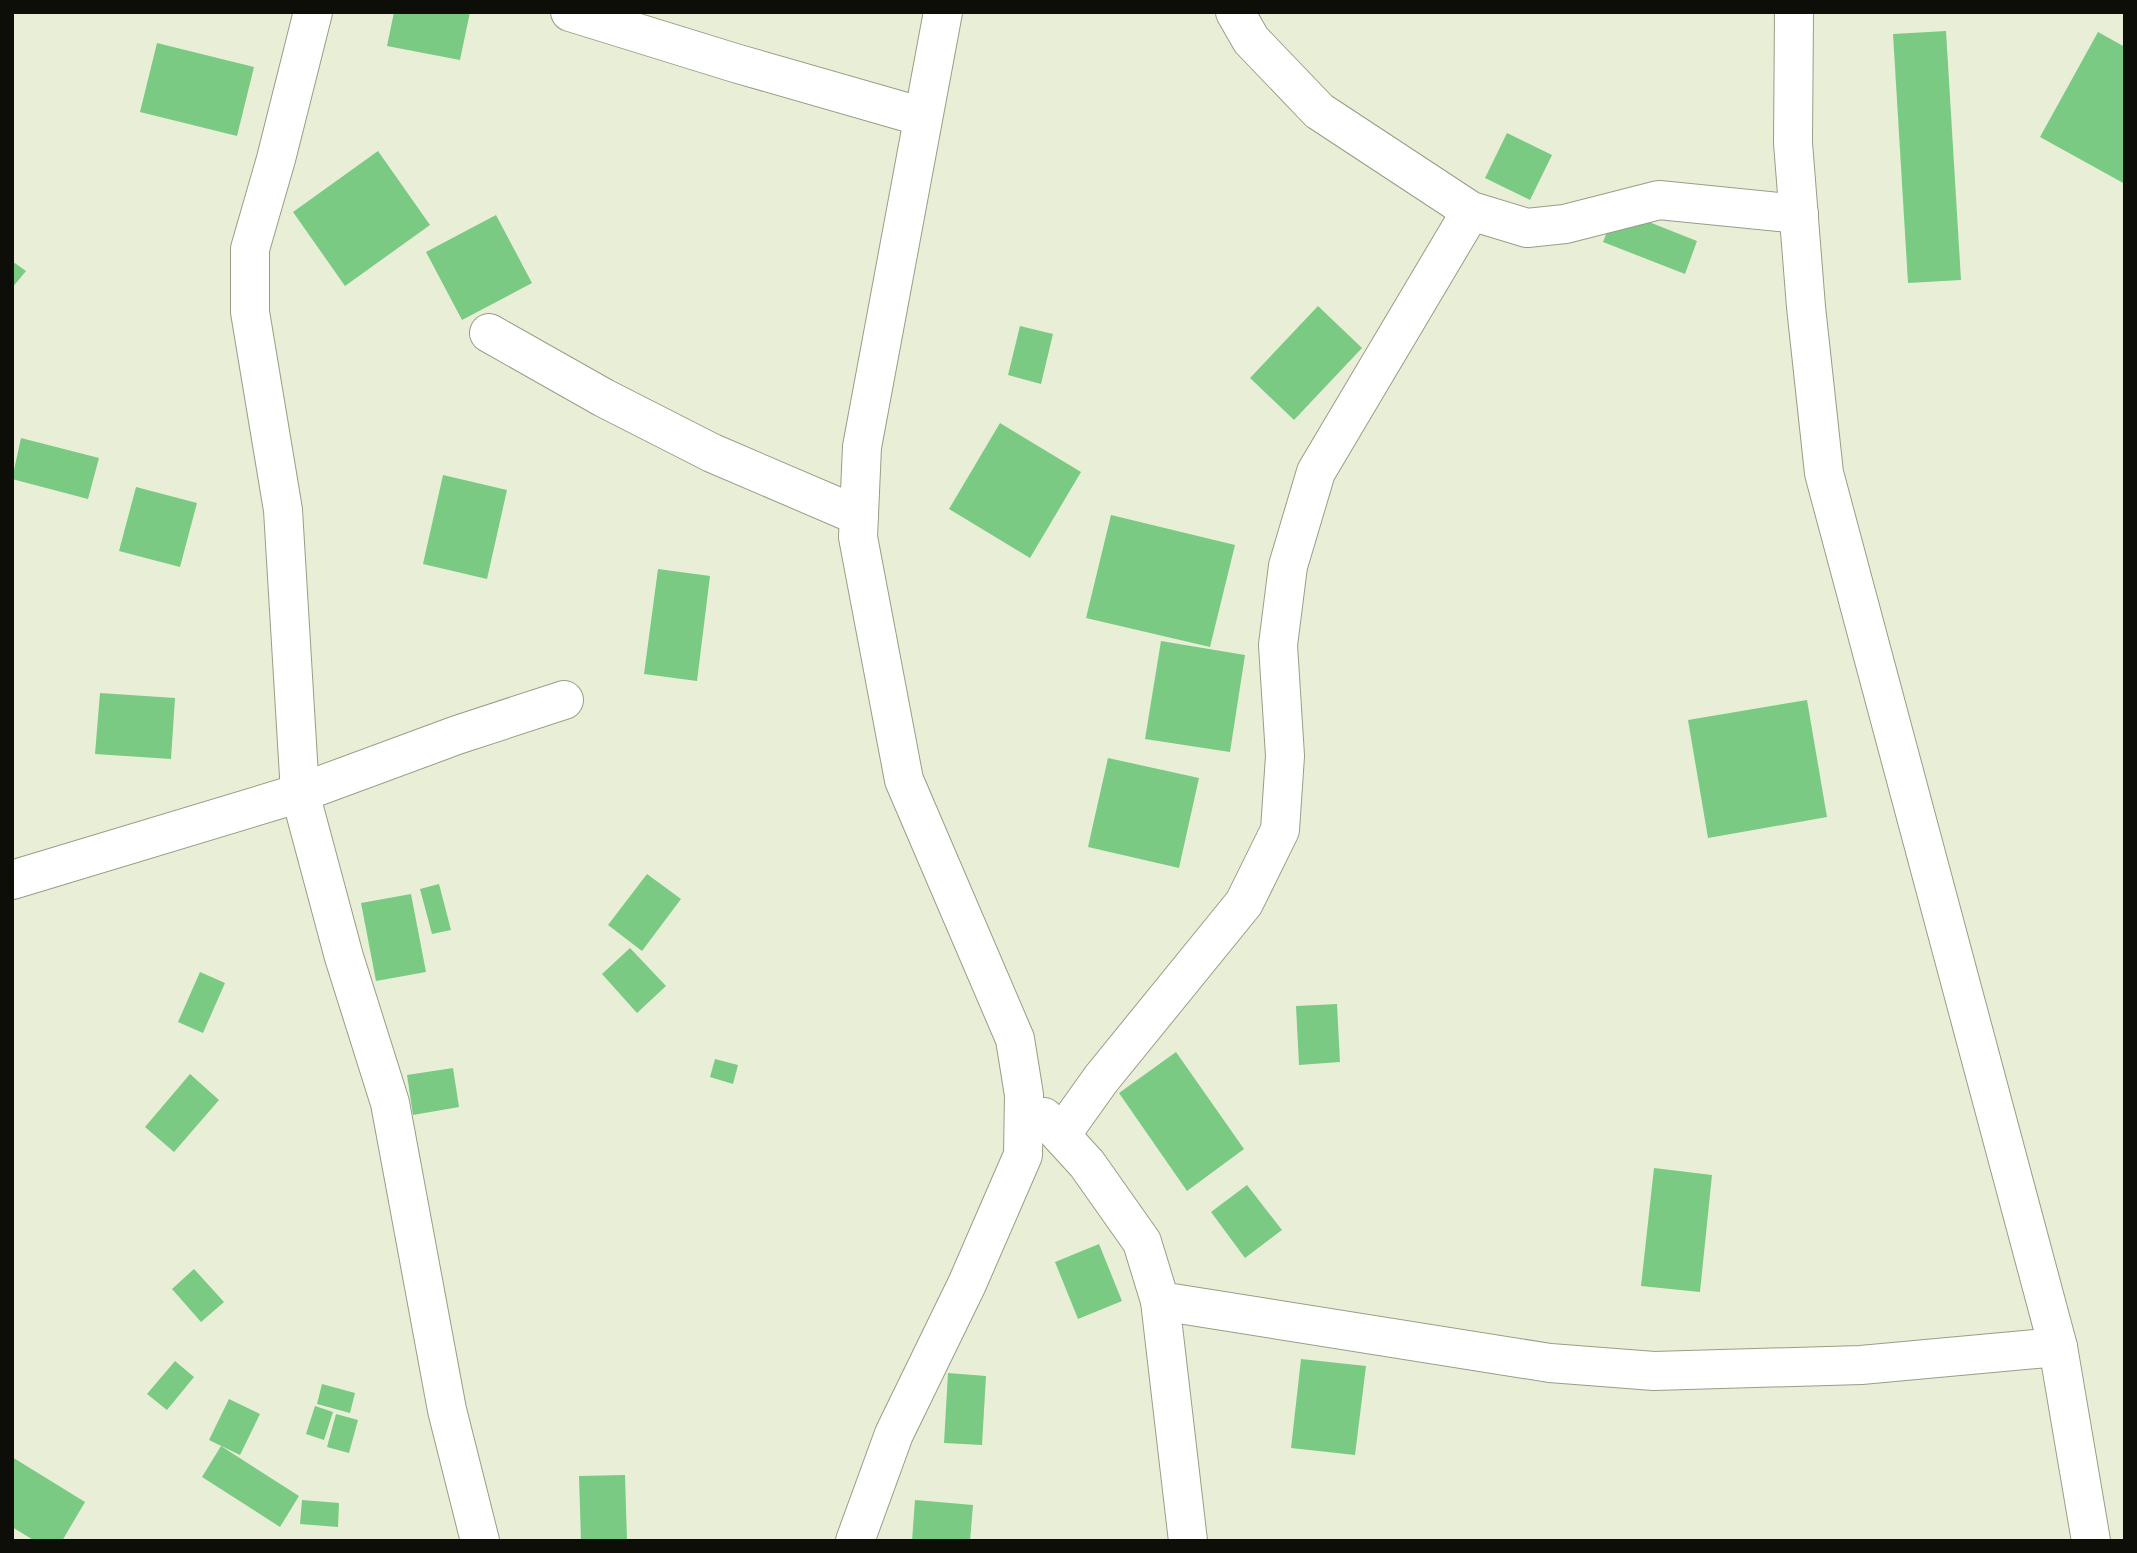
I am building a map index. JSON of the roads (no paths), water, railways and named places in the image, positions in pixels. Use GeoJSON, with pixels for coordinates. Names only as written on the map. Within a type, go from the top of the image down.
{"type":"FeatureCollection","features":[{"type":"Feature","properties":{"kind":"street"},"geometry":{"type":"LineString","coordinates":[[313,12],[250,249],[250,312],[283,510],[300,793],[344,957],[390,1103],[447,1410],[480,1541]]}},
{"type":"Feature","properties":{"kind":"street"},"geometry":{"type":"LineString","coordinates":[[570,12],[710,56],[923,117]]}},
{"type":"Feature","properties":{"kind":"street"},"geometry":{"type":"LineString","coordinates":[[855,1541],[894,1434],[967,1284],[1023,1155],[1024,1095],[1015,1039],[904,779],[858,537],[862,447],[943,12]]}},
{"type":"Feature","properties":{"kind":"street"},"geometry":{"type":"LineString","coordinates":[[1235,12],[1251,40],[1319,111],[1471,211],[1527,228],[1565,223],[1659,200],[1799,214]]}},
{"type":"Feature","properties":{"kind":"street"},"geometry":{"type":"LineString","coordinates":[[1794,12],[1793,143],[1824,473],[2058,1347],[2091,1541]]}},
{"type":"Feature","properties":{"kind":"street"},"geometry":{"type":"LineString","coordinates":[[1061,1135],[1101,1079],[1244,903],[1280,830],[1285,756],[1278,645],[1288,566],[1316,472],[1471,211]]}},
{"type":"Feature","properties":{"kind":"street"},"geometry":{"type":"LineString","coordinates":[[489,332],[604,398],[712,453],[859,516]]}},
{"type":"Feature","properties":{"kind":"street"},"geometry":{"type":"LineString","coordinates":[[12,880],[300,793],[564,700]]}},
{"type":"Feature","properties":{"kind":"street"},"geometry":{"type":"LineString","coordinates":[[1024,1095],[1087,1164],[1142,1241],[1160,1301],[1188,1541]]}},
{"type":"Feature","properties":{"kind":"street"},"geometry":{"type":"LineString","coordinates":[[1160,1301],[1550,1363],[1654,1371],[1861,1365],[2058,1347]]}}]}
